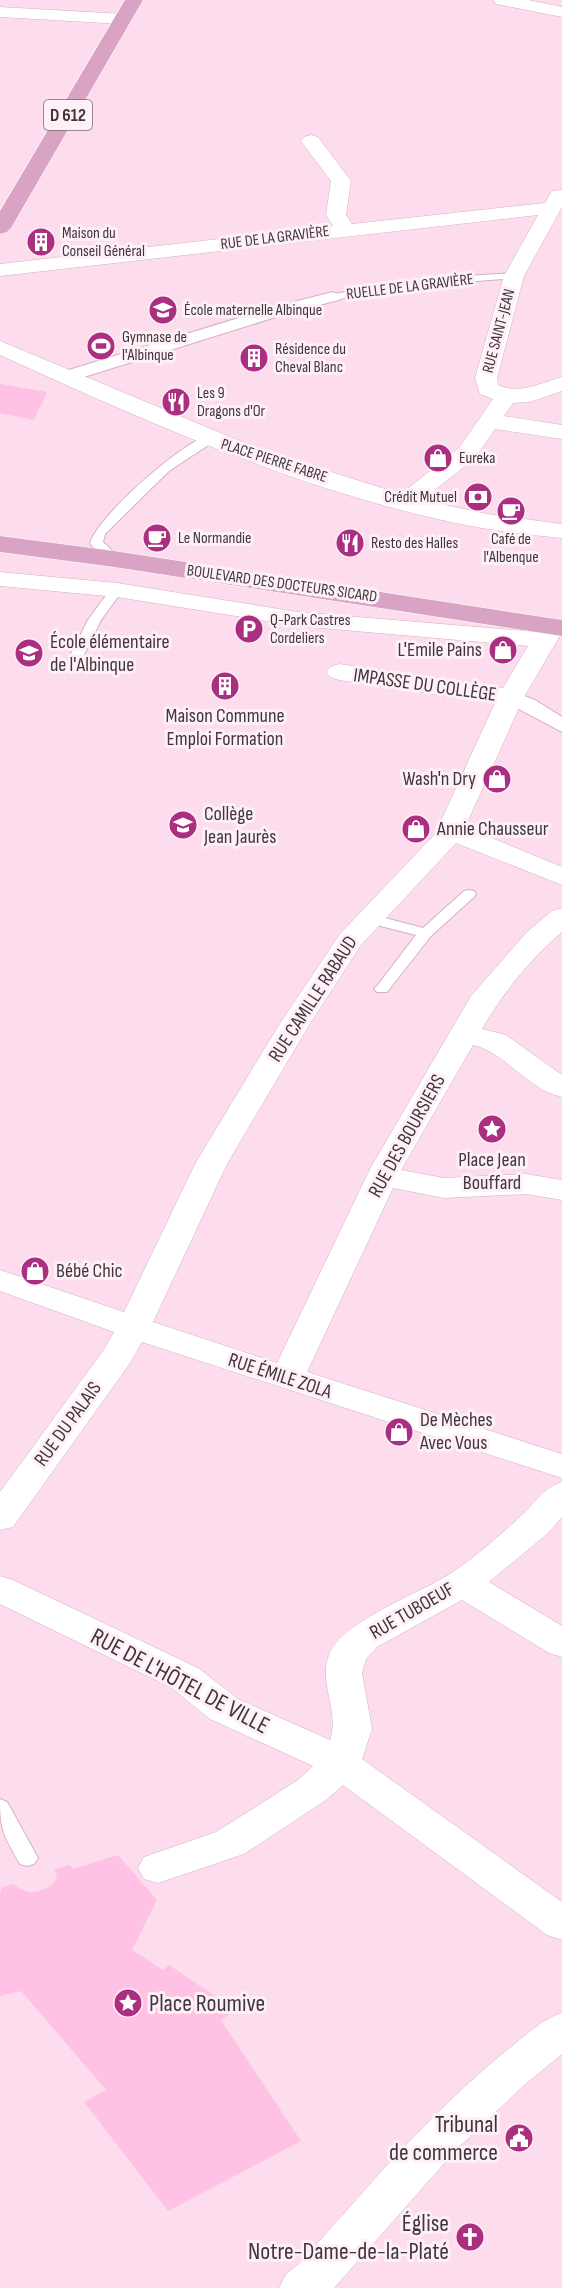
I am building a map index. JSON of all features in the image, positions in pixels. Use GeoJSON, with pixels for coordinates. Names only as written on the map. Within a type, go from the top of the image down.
{"type":"FeatureCollection","features":[{"type":"Feature","properties":{"kind":"main road","name":"D 612"},"geometry":{"type":"LineString","coordinates":[[0,228],[134,0]]}},
{"type":"Feature","properties":{"kind":"main road","name":"BOULEVARD DES DOCTEURS SICARD"},"geometry":{"type":"LineString","coordinates":[[0,544],[114,559],[553,631]]}},
{"type":"Feature","properties":{"kind":"street"},"geometry":{"type":"LineString","coordinates":[[502,0],[562,12]]}},
{"type":"Feature","properties":{"kind":"street"},"geometry":{"type":"LineString","coordinates":[[0,12],[123,19]]}},
{"type":"Feature","properties":{"kind":"street"},"geometry":{"type":"LineString","coordinates":[[311,141],[341,181],[336,215],[345,230]]}},
{"type":"Feature","properties":{"kind":"street"},"geometry":{"type":"LineString","coordinates":[[341,181],[364,180]]}},
{"type":"Feature","properties":{"kind":"street","name":"RUE SAINT-JEAN"},"geometry":{"type":"LineString","coordinates":[[406,501],[467,453],[506,397],[488,389],[486,378],[514,276],[562,189]]}},
{"type":"Feature","properties":{"kind":"street","name":"RUE DE LA GRAVIÈRE"},"geometry":{"type":"LineString","coordinates":[[0,270],[551,208]]}},
{"type":"Feature","properties":{"kind":"street","name":"RUELLE DE LA GRAVIÈRE"},"geometry":{"type":"LineString","coordinates":[[65,377],[287,308],[333,297]]}},
{"type":"Feature","properties":{"kind":"street","name":"PLACE PIERRE FABRE"},"geometry":{"type":"LineString","coordinates":[[0,347],[209,439],[431,508],[462,522],[562,531]]}},
{"type":"Feature","properties":{"kind":"street"},"geometry":{"type":"LineString","coordinates":[[506,397],[530,395],[562,384]]}},
{"type":"Feature","properties":{"kind":"street"},"geometry":{"type":"LineString","coordinates":[[490,421],[562,432]]}},
{"type":"Feature","properties":{"kind":"street"},"geometry":{"type":"LineString","coordinates":[[0,579],[117,590],[309,620],[553,631]]}},
{"type":"Feature","properties":{"kind":"street","name":"RUE CAMILLE RABAUD"},"geometry":{"type":"LineString","coordinates":[[133,1328],[212,1164],[294,1025],[350,940],[447,837],[511,697],[553,631]]}},
{"type":"Feature","properties":{"kind":"street","name":"IMPASSE DU COLLÈGE"},"geometry":{"type":"LineString","coordinates":[[339,672],[511,697]]}},
{"type":"Feature","properties":{"kind":"street"},"geometry":{"type":"LineString","coordinates":[[511,697],[528,704],[562,726]]}},
{"type":"Feature","properties":{"kind":"street"},"geometry":{"type":"LineString","coordinates":[[452,825],[466,838],[562,877]]}},
{"type":"Feature","properties":{"kind":"street","name":"RUE DES BOURSIERS"},"geometry":{"type":"LineString","coordinates":[[287,1378],[383,1176],[486,996],[537,938],[562,917]]}},
{"type":"Feature","properties":{"kind":"street"},"geometry":{"type":"LineString","coordinates":[[464,1034],[495,1041],[535,1072],[562,1088]]}},
{"type":"Feature","properties":{"kind":"street"},"geometry":{"type":"LineString","coordinates":[[383,1176],[444,1188],[526,1184],[562,1190]]}},
{"type":"Feature","properties":{"kind":"street","name":"RUE ÉMILE ZOLA"},"geometry":{"type":"LineString","coordinates":[[0,1280],[133,1328],[562,1466]]}},
{"type":"Feature","properties":{"kind":"street","name":"RUE DU PALAIS"},"geometry":{"type":"LineString","coordinates":[[0,1518],[118,1355],[133,1328]]}},
{"type":"Feature","properties":{"kind":"street","name":"RUE TUBOEUF"},"geometry":{"type":"LineString","coordinates":[[341,1764],[353,1729],[343,1673],[348,1654],[364,1638],[463,1583],[535,1524],[562,1494]]}},
{"type":"Feature","properties":{"kind":"street"},"geometry":{"type":"LineString","coordinates":[[463,1583],[562,1644]]}},
{"type":"Feature","properties":{"kind":"street","name":"RUE DE L'HÔTEL DE VILLE"},"geometry":{"type":"LineString","coordinates":[[0,1589],[185,1678],[224,1709],[313,1748],[341,1764],[562,1924]]}},
{"type":"Feature","properties":{"kind":"street"},"geometry":{"type":"LineString","coordinates":[[158,1868],[230,1843],[312,1790],[341,1764]]}},
{"type":"Feature","properties":{"kind":"street"},"geometry":{"type":"LineString","coordinates":[[302,2288],[315,2278],[441,2137],[508,2074],[562,2030]]}},
{"type":"Feature","properties":{"kind":"lane","name":"RUELLE DE LA GRAVIÈRE"},"geometry":{"type":"LineString","coordinates":[[333,297],[450,280],[514,276]]}},
{"type":"Feature","properties":{"kind":"lane"},"geometry":{"type":"LineString","coordinates":[[114,559],[96,543],[99,533],[169,465],[196,445],[209,439]]}},
{"type":"Feature","properties":{"kind":"lane"},"geometry":{"type":"LineString","coordinates":[[134,484],[147,487]]}},
{"type":"Feature","properties":{"kind":"lane"},"geometry":{"type":"LineString","coordinates":[[99,517],[112,520]]}},
{"type":"Feature","properties":{"kind":"lane"},"geometry":{"type":"LineString","coordinates":[[72,665],[95,620],[117,590]]}},
{"type":"Feature","properties":{"kind":"lane"},"geometry":{"type":"LineString","coordinates":[[382,989],[426,933],[469,894]]}},
{"type":"Feature","properties":{"kind":"lane"},"geometry":{"type":"LineString","coordinates":[[370,919],[426,933]]}},
{"type":"Feature","properties":{"kind":"lane"},"geometry":{"type":"LineString","coordinates":[[0,1807],[27,1858]]}},
{"type":"Feature","properties":{"kind":"shaded area"},"geometry":{"type":"Polygon","coordinates":[[[0,384],[47,392],[34,420],[0,413],[0,384]]]}},
{"type":"Feature","properties":{"kind":"shaded area","name":"Place Roumive"},"geometry":{"type":"Polygon","coordinates":[[[118,1855],[157,1900],[132,1950],[163,1970],[169,1965],[236,2010],[221,2020],[301,2141],[168,2211],[84,2102],[106,2090],[21,1991],[0,1996],[0,1894],[2,1887],[14,1884],[29,1892],[39,1891],[54,1883],[57,1876],[54,1870],[69,1865],[73,1869],[118,1855]]]}},
{"type":"Feature","properties":{"kind":"place","name":"Maison du Conseil Général"},"geometry":{"type":"Point","coordinates":[41,242]}},
{"type":"Feature","properties":{"kind":"place","name":"École maternelle Albinque"},"geometry":{"type":"Point","coordinates":[163,310]}},
{"type":"Feature","properties":{"kind":"place","name":"Gymnase de l'Albinque"},"geometry":{"type":"Point","coordinates":[101,346]}},
{"type":"Feature","properties":{"kind":"place","name":"Résidence du Cheval Blanc"},"geometry":{"type":"Point","coordinates":[254,358]}},
{"type":"Feature","properties":{"kind":"place","name":"Les 9 Dragons d'Or"},"geometry":{"type":"Point","coordinates":[176,402]}},
{"type":"Feature","properties":{"kind":"place","name":"Eureka"},"geometry":{"type":"Point","coordinates":[438,458]}},
{"type":"Feature","properties":{"kind":"place","name":"Crédit Mutuel"},"geometry":{"type":"Point","coordinates":[478,497]}},
{"type":"Feature","properties":{"kind":"place","name":"Café de l'Albenque"},"geometry":{"type":"Point","coordinates":[511,511]}},
{"type":"Feature","properties":{"kind":"place","name":"Le Normandie"},"geometry":{"type":"Point","coordinates":[157,538]}},
{"type":"Feature","properties":{"kind":"place","name":"Resto des Halles"},"geometry":{"type":"Point","coordinates":[350,543]}},
{"type":"Feature","properties":{"kind":"place","name":"Q-Park Castres Cordeliers"},"geometry":{"type":"Point","coordinates":[249,629]}},
{"type":"Feature","properties":{"kind":"place","name":"L'Emile Pains"},"geometry":{"type":"Point","coordinates":[503,650]}},
{"type":"Feature","properties":{"kind":"place","name":"École élémentaire de l'Albinque"},"geometry":{"type":"Point","coordinates":[29,653]}},
{"type":"Feature","properties":{"kind":"place","name":"Maison Commune Emploi Formation"},"geometry":{"type":"Point","coordinates":[225,686]}},
{"type":"Feature","properties":{"kind":"place","name":"Wash'n Dry"},"geometry":{"type":"Point","coordinates":[497,779]}},
{"type":"Feature","properties":{"kind":"place","name":"Collège Jean Jaurès"},"geometry":{"type":"Point","coordinates":[183,825]}},
{"type":"Feature","properties":{"kind":"place","name":"Annie Chausseur"},"geometry":{"type":"Point","coordinates":[416,829]}},
{"type":"Feature","properties":{"kind":"place","name":"Place Jean Bouffard"},"geometry":{"type":"Point","coordinates":[492,1129]}},
{"type":"Feature","properties":{"kind":"place","name":"Bébé Chic"},"geometry":{"type":"Point","coordinates":[35,1271]}},
{"type":"Feature","properties":{"kind":"place","name":"De Mèches Avec Vous"},"geometry":{"type":"Point","coordinates":[399,1432]}},
{"type":"Feature","properties":{"kind":"place","name":"Place Roumive"},"geometry":{"type":"Point","coordinates":[128,2003]}},
{"type":"Feature","properties":{"kind":"place","name":"Tribunal de commerce"},"geometry":{"type":"Point","coordinates":[519,2138]}},
{"type":"Feature","properties":{"kind":"place","name":"Église Notre-Dame-de-la-Platé"},"geometry":{"type":"Point","coordinates":[470,2237]}}]}
